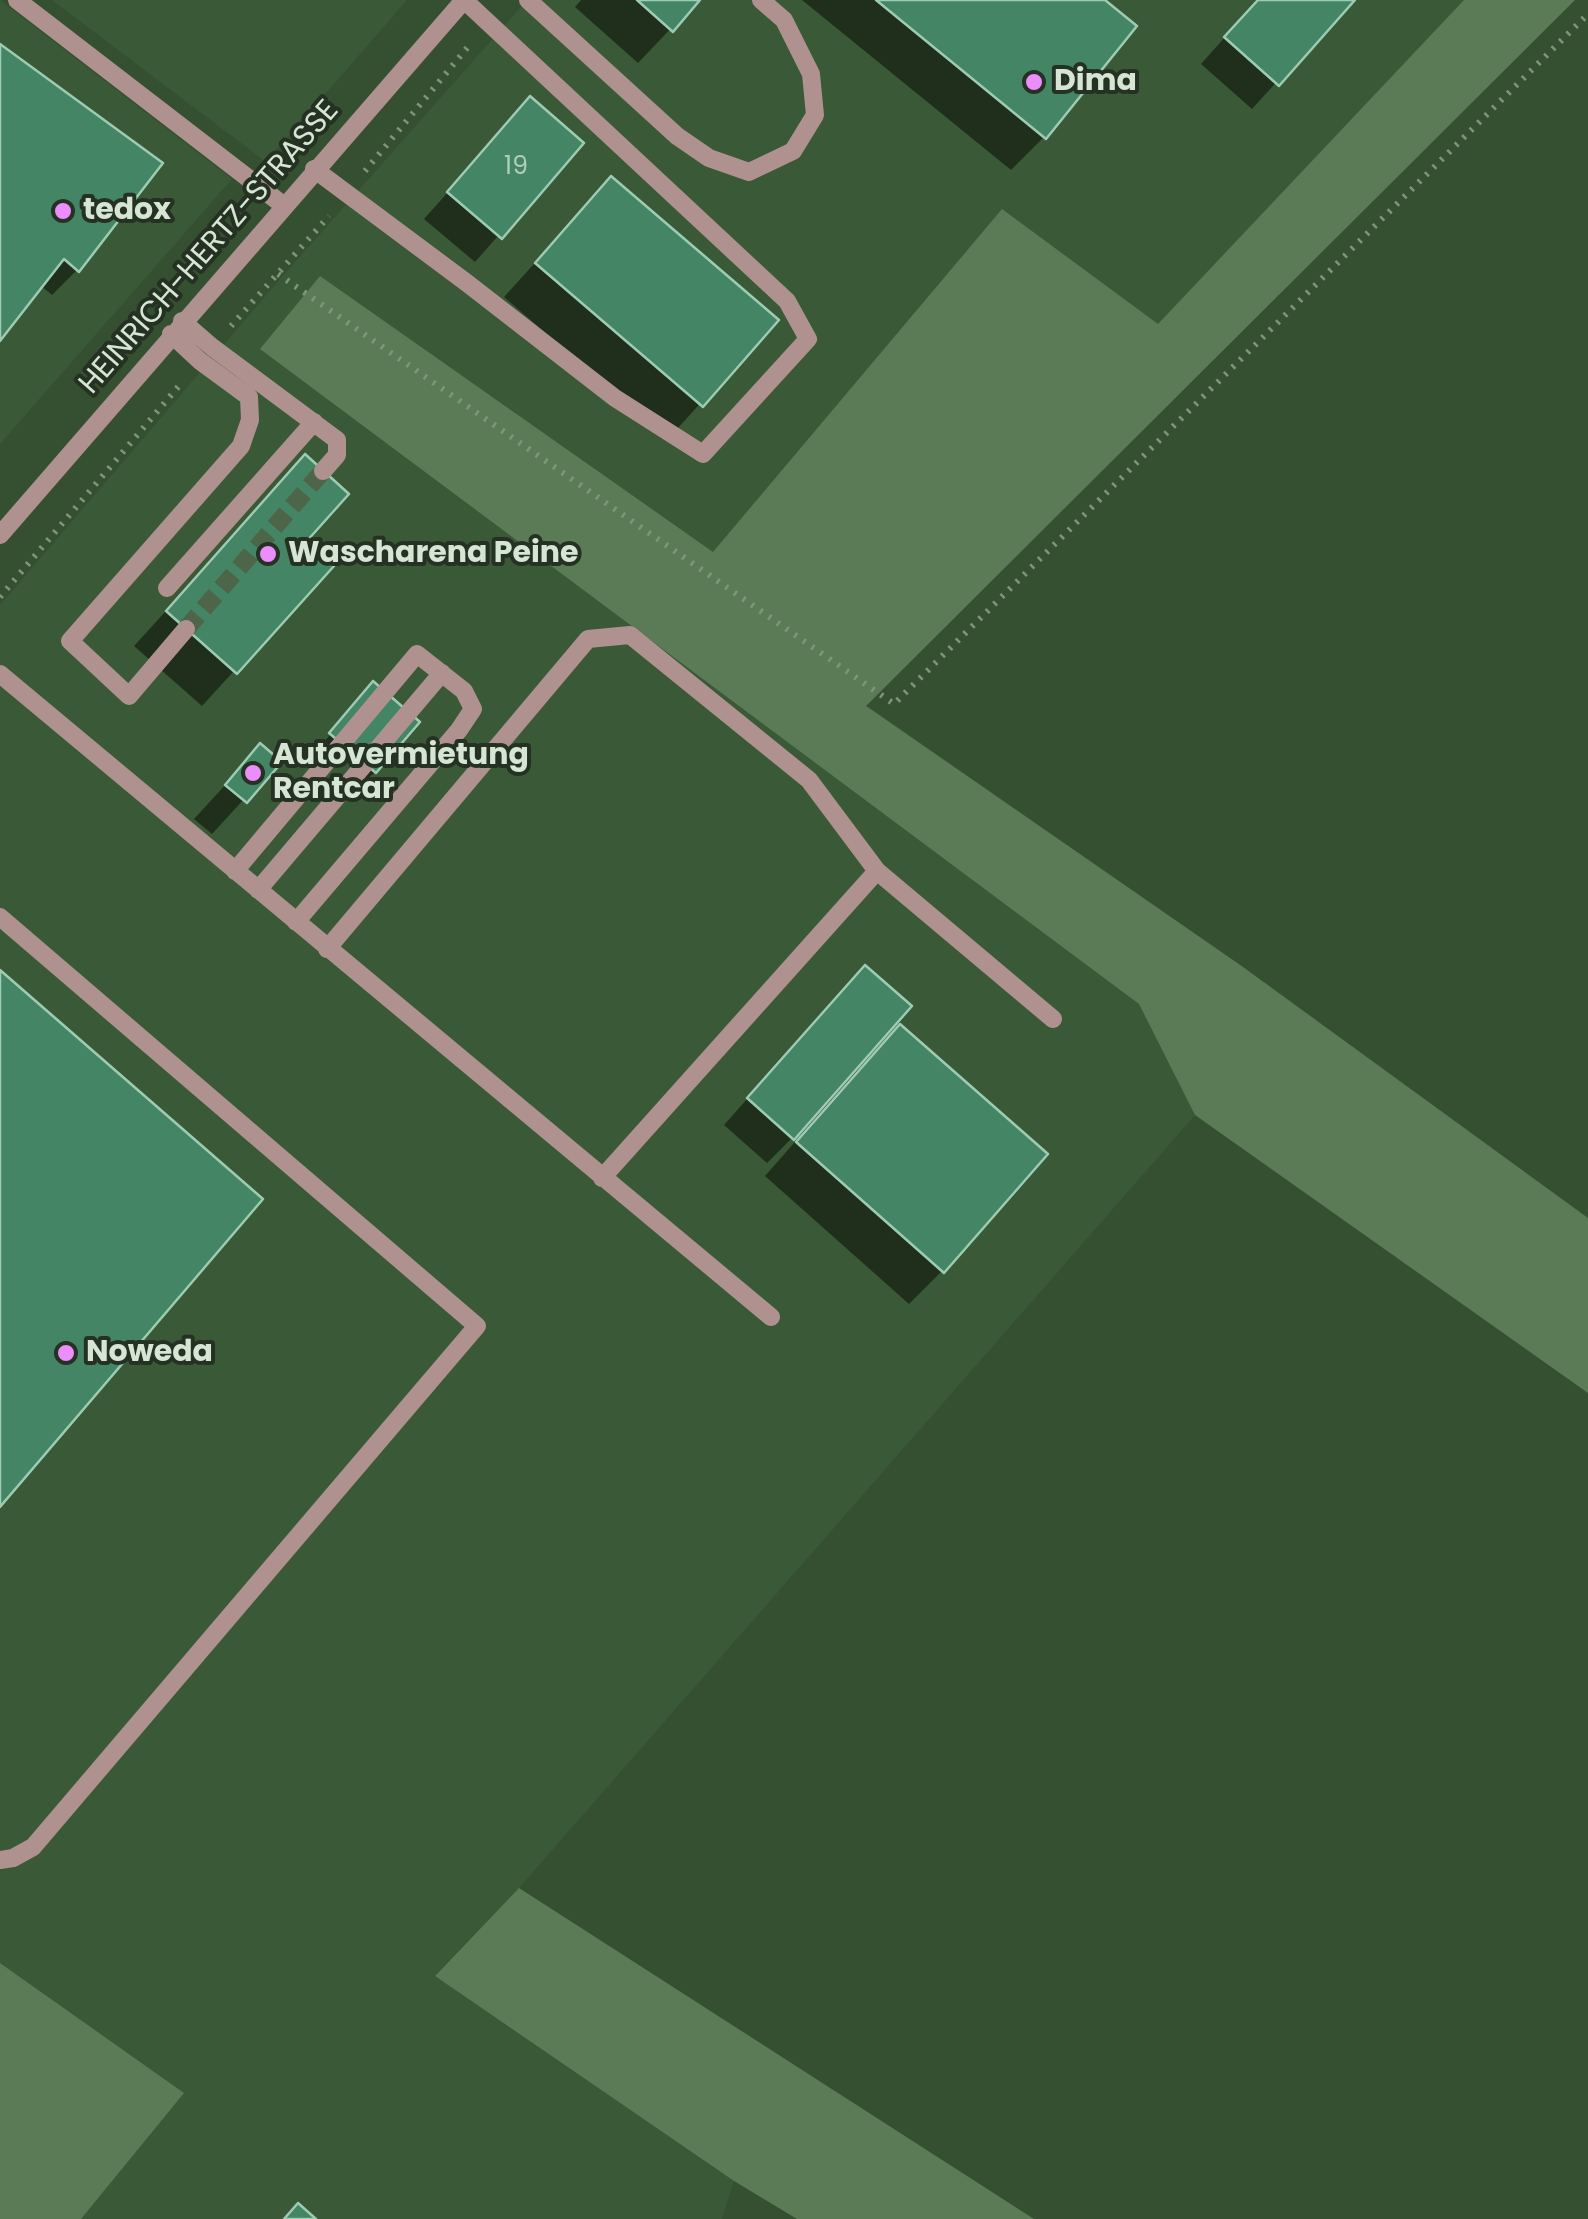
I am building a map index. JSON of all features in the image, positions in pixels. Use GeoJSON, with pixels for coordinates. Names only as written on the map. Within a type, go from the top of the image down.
{"type":"FeatureCollection","features":[{"type":"Feature","properties":{"kind":"street"},"geometry":{"type":"LineString","coordinates":[[17,0],[283,205]]}},
{"type":"Feature","properties":{"kind":"street"},"geometry":{"type":"LineString","coordinates":[[314,169],[616,398],[702,454],[808,339],[787,301],[464,0]]}},
{"type":"Feature","properties":{"kind":"street","name":"HEINRICH-HERTZ-STRASSE"},"geometry":{"type":"LineString","coordinates":[[0,534],[464,0]]}},
{"type":"Feature","properties":{"kind":"street"},"geometry":{"type":"LineString","coordinates":[[528,0],[678,136],[709,158],[749,172],[793,150],[816,115],[812,74],[784,20],[761,0]]}},
{"type":"Feature","properties":{"kind":"street"},"geometry":{"type":"LineString","coordinates":[[177,328],[249,397],[250,420],[241,446],[70,641],[128,696],[186,629]]}},
{"type":"Feature","properties":{"kind":"street"},"geometry":{"type":"LineString","coordinates":[[206,354],[337,440],[337,455],[323,471]]}},
{"type":"Feature","properties":{"kind":"street"},"geometry":{"type":"LineString","coordinates":[[167,588],[314,422]]}},
{"type":"Feature","properties":{"kind":"street"},"geometry":{"type":"LineString","coordinates":[[327,949],[588,639],[630,635],[809,780],[877,871],[1053,1019]]}},
{"type":"Feature","properties":{"kind":"street"},"geometry":{"type":"LineString","coordinates":[[235,871],[417,654],[464,691],[473,710],[460,730],[296,922]]}},
{"type":"Feature","properties":{"kind":"street"},"geometry":{"type":"LineString","coordinates":[[258,890],[442,673]]}},
{"type":"Feature","properties":{"kind":"street"},"geometry":{"type":"LineString","coordinates":[[0,674],[771,1317]]}},
{"type":"Feature","properties":{"kind":"street"},"geometry":{"type":"LineString","coordinates":[[602,1178],[877,871]]}},
{"type":"Feature","properties":{"kind":"street"},"geometry":{"type":"LineString","coordinates":[[0,917],[477,1326],[33,1847],[0,1860]]}},
{"type":"Feature","properties":{"kind":"path"},"geometry":{"type":"LineString","coordinates":[[278,274],[894,704],[1588,14]]}},
{"type":"Feature","properties":{"kind":"path"},"geometry":{"type":"LineString","coordinates":[[0,598],[346,195],[489,21]]}},
{"type":"Feature","properties":{"kind":"shaded area"},"geometry":{"type":"Polygon","coordinates":[[[0,0],[232,179],[0,444],[0,0]]]}},
{"type":"Feature","properties":{"kind":"shaded area"},"geometry":{"type":"Polygon","coordinates":[[[52,0],[407,0],[266,162],[52,0]]]}},
{"type":"Feature","properties":{"kind":"shaded area"},"geometry":{"type":"Polygon","coordinates":[[[527,0],[1571,0],[866,705],[1243,967],[1195,1115],[519,1888],[435,1975],[734,2181],[722,2219],[81,2219],[183,2093],[0,1963],[0,605],[527,0]]]}},
{"type":"Feature","properties":{"kind":"shaded area"},"geometry":{"type":"Polygon","coordinates":[[[1464,0],[1575,0],[866,706],[1243,967],[1588,1218],[1588,1393],[1195,1115],[1139,1004],[260,349],[320,276],[713,552],[1002,209],[1158,324],[1464,0]]]}},
{"type":"Feature","properties":{"kind":"shaded area"},"geometry":{"type":"Polygon","coordinates":[[[519,1888],[1034,2219],[797,2219],[734,2181],[435,1976],[519,1888]]]}},
{"type":"Feature","properties":{"kind":"shaded area"},"geometry":{"type":"Polygon","coordinates":[[[0,1963],[184,2093],[81,2219],[0,2219],[0,1963]]]}},
{"type":"Feature","properties":{"kind":"building"},"geometry":{"type":"Polygon","coordinates":[[[637,0],[700,0],[673,32],[637,0]]]}},
{"type":"Feature","properties":{"kind":"building","name":"Dima"},"geometry":{"type":"Polygon","coordinates":[[[876,0],[1105,0],[1137,26],[1046,139],[876,0]]]}},
{"type":"Feature","properties":{"kind":"building"},"geometry":{"type":"Polygon","coordinates":[[[1258,0],[1355,0],[1279,86],[1224,37],[1258,0]]]}},
{"type":"Feature","properties":{"kind":"building","name":"tedox"},"geometry":{"type":"Polygon","coordinates":[[[0,44],[163,163],[79,272],[64,259],[0,341],[0,44]]]}},
{"type":"Feature","properties":{"kind":"building"},"geometry":{"type":"Polygon","coordinates":[[[530,96],[584,143],[502,239],[447,192],[530,96]]]}},
{"type":"Feature","properties":{"kind":"building"},"geometry":{"type":"Polygon","coordinates":[[[611,176],[779,320],[703,407],[535,263],[611,176]]]}},
{"type":"Feature","properties":{"kind":"building","name":"Wascharena Peine"},"geometry":{"type":"Polygon","coordinates":[[[305,454],[349,494],[306,542],[334,566],[237,674],[166,611],[305,454]]]}},
{"type":"Feature","properties":{"kind":"building"},"geometry":{"type":"Polygon","coordinates":[[[373,681],[420,722],[376,773],[329,733],[373,681]]]}},
{"type":"Feature","properties":{"kind":"building","name":"Autovermietung Rentcar"},"geometry":{"type":"Polygon","coordinates":[[[260,743],[282,762],[247,803],[225,785],[260,743]]]}},
{"type":"Feature","properties":{"kind":"building"},"geometry":{"type":"Polygon","coordinates":[[[865,965],[912,1006],[794,1140],[747,1098],[865,965]]]}},
{"type":"Feature","properties":{"kind":"building","name":"Noweda"},"geometry":{"type":"Polygon","coordinates":[[[0,970],[263,1199],[0,1507],[0,970]]]}},
{"type":"Feature","properties":{"kind":"building"},"geometry":{"type":"Polygon","coordinates":[[[900,1024],[1048,1154],[944,1273],[796,1142],[900,1024]]]}},
{"type":"Feature","properties":{"kind":"building"},"geometry":{"type":"Polygon","coordinates":[[[298,2203],[316,2219],[284,2219],[298,2203]]]}},
{"type":"Feature","properties":{"kind":"tunnel"},"geometry":{"type":"LineString","coordinates":[[186,629],[323,471]]}},
{"type":"Feature","properties":{"kind":"place","name":"Dima"},"geometry":{"type":"Point","coordinates":[1034,82]}},
{"type":"Feature","properties":{"kind":"place","name":"tedox"},"geometry":{"type":"Point","coordinates":[63,211]}},
{"type":"Feature","properties":{"kind":"place","name":"Wascharena Peine"},"geometry":{"type":"Point","coordinates":[268,554]}},
{"type":"Feature","properties":{"kind":"place","name":"Autovermietung Rentcar"},"geometry":{"type":"Point","coordinates":[253,773]}},
{"type":"Feature","properties":{"kind":"place","name":"Noweda"},"geometry":{"type":"Point","coordinates":[66,1353]}}]}
